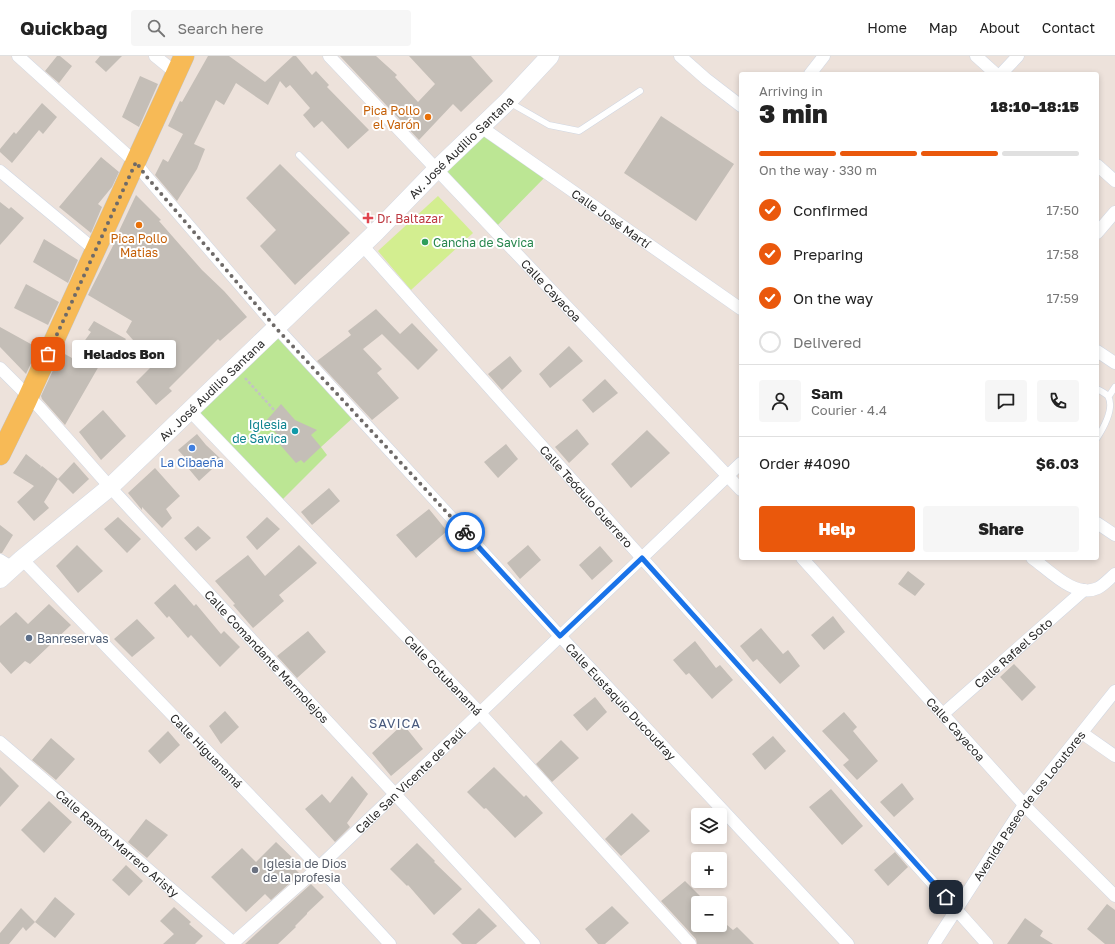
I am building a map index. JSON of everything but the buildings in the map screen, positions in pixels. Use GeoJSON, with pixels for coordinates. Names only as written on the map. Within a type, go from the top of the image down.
{"type":"FeatureCollection","features":[{"type":"Feature","properties":{"kind":"main road","name":"Av. José Audilio Santana"},"geometry":{"type":"LineString","coordinates":[[9,566],[110,487],[376,232],[437,169],[508,101],[550,56]]}},
{"type":"Feature","properties":{"kind":"main road"},"geometry":{"type":"LineString","coordinates":[[0,455],[180,64]]}},
{"type":"Feature","properties":{"kind":"street","name":"Calle Eustaquio Ducoudray"},"geometry":{"type":"LineString","coordinates":[[18,56],[136,162],[146,176],[276,328],[560,636],[848,944]]}},
{"type":"Feature","properties":{"kind":"street"},"geometry":{"type":"LineString","coordinates":[[155,56],[180,64]]}},
{"type":"Feature","properties":{"kind":"street","name":"Calle Cayacoa"},"geometry":{"type":"LineString","coordinates":[[329,56],[739,488]]}},
{"type":"Feature","properties":{"kind":"street"},"geometry":{"type":"LineString","coordinates":[[680,56],[739,104]]}},
{"type":"Feature","properties":{"kind":"street"},"geometry":{"type":"LineString","coordinates":[[812,72],[824,56]]}},
{"type":"Feature","properties":{"kind":"street"},"geometry":{"type":"LineString","coordinates":[[976,56],[994,72]]}},
{"type":"Feature","properties":{"kind":"street"},"geometry":{"type":"LineString","coordinates":[[1003,72],[1018,56]]}},
{"type":"Feature","properties":{"kind":"street","name":"Calle José Martí"},"geometry":{"type":"LineString","coordinates":[[481,127],[739,308]]}},
{"type":"Feature","properties":{"kind":"street"},"geometry":{"type":"LineString","coordinates":[[1099,167],[1115,181]]}},
{"type":"Feature","properties":{"kind":"street"},"geometry":{"type":"LineString","coordinates":[[0,171],[95,250]]}},
{"type":"Feature","properties":{"kind":"street"},"geometry":{"type":"LineString","coordinates":[[1099,231],[1115,212]]}},
{"type":"Feature","properties":{"kind":"street","name":"Calle Teódulo Guerrero"},"geometry":{"type":"LineString","coordinates":[[362,245],[988,944]]}},
{"type":"Feature","properties":{"kind":"street"},"geometry":{"type":"LineString","coordinates":[[1099,352],[1115,363]]}},
{"type":"Feature","properties":{"kind":"street","name":"Calle Comandante Marmolejos"},"geometry":{"type":"LineString","coordinates":[[0,368],[28,396],[110,487],[534,944]]}},
{"type":"Feature","properties":{"kind":"street","name":"Calle Cotubanamá"},"geometry":{"type":"LineString","coordinates":[[190,411],[480,713],[690,944]]}},
{"type":"Feature","properties":{"kind":"street","name":"Calle San Vicente de Paúl"},"geometry":{"type":"LineString","coordinates":[[233,943],[319,867],[739,465]]}},
{"type":"Feature","properties":{"kind":"street"},"geometry":{"type":"LineString","coordinates":[[1099,524],[1115,535]]}},
{"type":"Feature","properties":{"kind":"street","name":"Calle Cayacoa"},"geometry":{"type":"LineString","coordinates":[[804,560],[1024,805],[1115,896]]}},
{"type":"Feature","properties":{"kind":"street"},"geometry":{"type":"LineString","coordinates":[[1035,560],[1071,587],[1084,590],[1098,588],[1115,574]]}},
{"type":"Feature","properties":{"kind":"street","name":"Calle Higuanamá"},"geometry":{"type":"LineString","coordinates":[[9,566],[319,867],[390,944]]}},
{"type":"Feature","properties":{"kind":"street","name":"Calle Rafael Soto"},"geometry":{"type":"LineString","coordinates":[[943,714],[1084,590]]}},
{"type":"Feature","properties":{"kind":"street","name":"Avenida Paseo de los Locutores"},"geometry":{"type":"LineString","coordinates":[[934,944],[1024,805],[1115,691]]}},
{"type":"Feature","properties":{"kind":"street"},"geometry":{"type":"LineString","coordinates":[[1082,733],[1115,756]]}},
{"type":"Feature","properties":{"kind":"street","name":"Calle Ramón Marrero Aristy"},"geometry":{"type":"LineString","coordinates":[[0,742],[233,943]]}},
{"type":"Feature","properties":{"kind":"lane"},"geometry":{"type":"LineString","coordinates":[[508,101],[550,126],[579,131],[640,91]]}},
{"type":"Feature","properties":{"kind":"lane"},"geometry":{"type":"LineString","coordinates":[[299,155],[376,232]]}},
{"type":"Feature","properties":{"kind":"lane"},"geometry":{"type":"LineString","coordinates":[[1109,396],[1115,387]]}},
{"type":"Feature","properties":{"kind":"lane"},"geometry":{"type":"LineString","coordinates":[[1099,390],[1109,396],[1113,403],[1114,411],[1099,435]]}},
{"type":"Feature","properties":{"kind":"path"},"geometry":{"type":"LineString","coordinates":[[236,367],[275,411]]}},
{"type":"Feature","properties":{"kind":"green space"},"geometry":{"type":"Polygon","coordinates":[[[481,127],[548,174],[494,229],[437,169],[481,127]]]}},
{"type":"Feature","properties":{"kind":"green space","name":"Cancha de Savica"},"geometry":{"type":"Polygon","coordinates":[[[438,196],[473,233],[411,290],[378,251],[438,196]]]}},
{"type":"Feature","properties":{"kind":"green space"},"geometry":{"type":"Polygon","coordinates":[[[277,328],[356,415],[321,447],[327,455],[279,503],[190,411],[277,328]]]}},
{"type":"Feature","properties":{"kind":"way so far"},"geometry":{"type":"LineString","coordinates":[[48,354],[136,162],[146,176],[276,328],[465,532]]}},
{"type":"Feature","properties":{"kind":"place","name":"Pica Pollo el Varón"},"geometry":{"type":"Point","coordinates":[428,117]}},
{"type":"Feature","properties":{"kind":"place","name":"Dr. Baltazar"},"geometry":{"type":"Point","coordinates":[368,218]}},
{"type":"Feature","properties":{"kind":"place","name":"Pica Pollo Matias"},"geometry":{"type":"Point","coordinates":[139,225]}},
{"type":"Feature","properties":{"kind":"place","name":"Cancha de Savica"},"geometry":{"type":"Point","coordinates":[425,242]}},
{"type":"Feature","properties":{"kind":"place","name":"Helados Bon"},"geometry":{"type":"Point","coordinates":[48,354]}},
{"type":"Feature","properties":{"kind":"place","name":"Iglesia de Savica"},"geometry":{"type":"Point","coordinates":[295,431]}},
{"type":"Feature","properties":{"kind":"place","name":"La Cibaeña"},"geometry":{"type":"Point","coordinates":[192,448]}},
{"type":"Feature","properties":{"kind":"place","name":"Banreservas"},"geometry":{"type":"Point","coordinates":[29,638]}},
{"type":"Feature","properties":{"kind":"place","name":"Iglesia de Dios de la profesia"},"geometry":{"type":"Point","coordinates":[255,870]}},
{"type":"Feature","properties":{"kind":"district","name":"SAVICA"},"geometry":{"type":"Point","coordinates":[395,723]}},
{"type":"Feature","properties":{"kind":"route"},"geometry":{"type":"LineString","coordinates":[[465,532],[560,636],[642,558],[946,897]]}}]}
